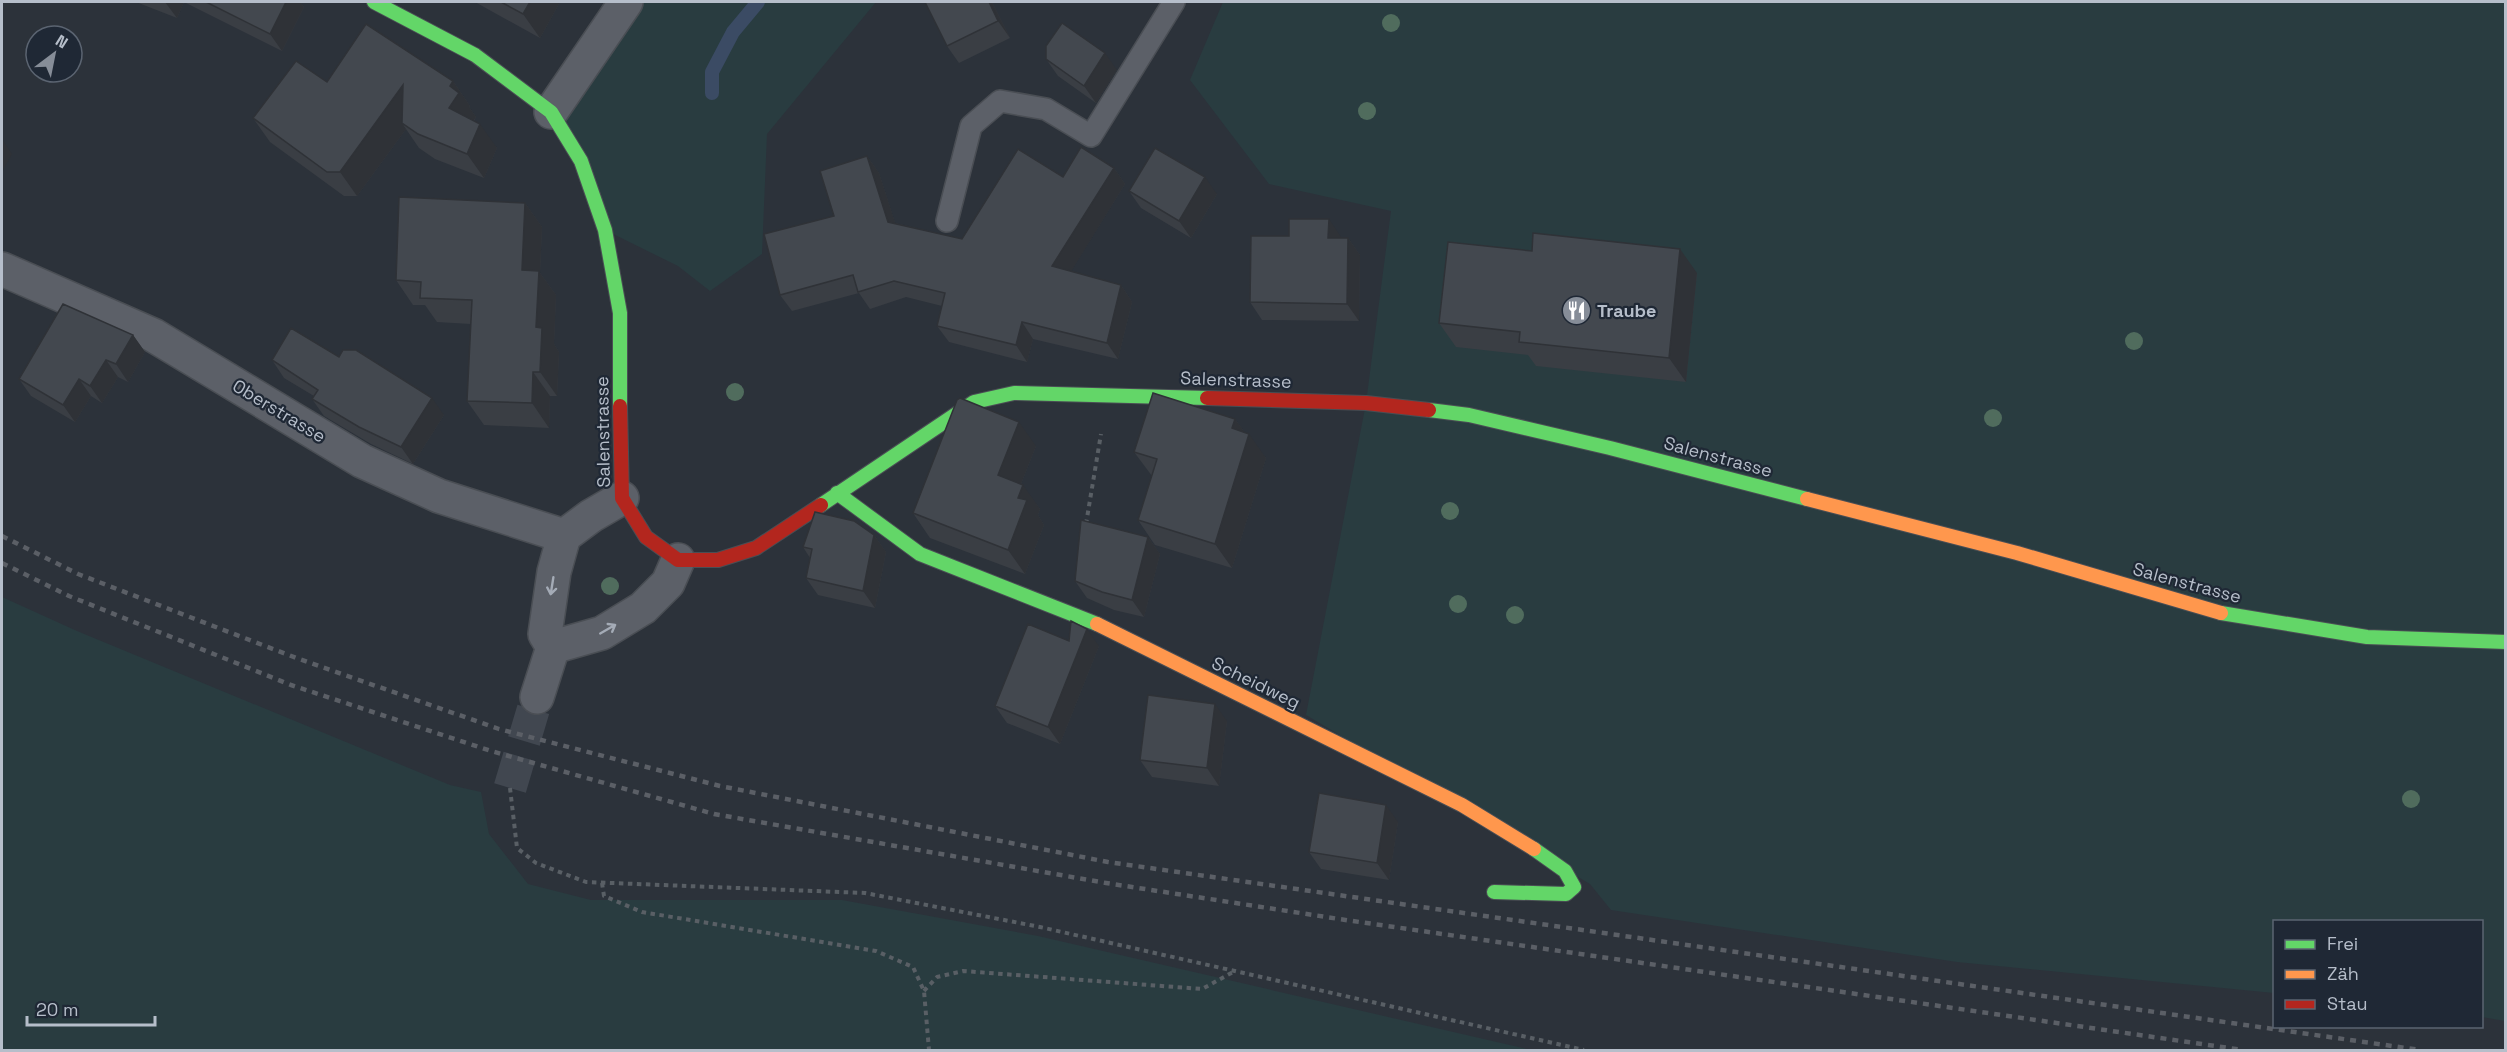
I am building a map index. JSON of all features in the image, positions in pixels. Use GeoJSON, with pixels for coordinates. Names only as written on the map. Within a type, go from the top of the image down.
{"type":"FeatureCollection","features":[{"type":"Feature","properties":{"kind":"street","name":"Salenstrasse"},"geometry":{"type":"LineString","coordinates":[[374,2],[475,55],[551,112],[581,161],[605,230],[620,313],[622,498],[646,537],[678,561],[718,560],[756,548],[974,402],[1014,393],[1366,403],[1469,415],[1610,448],[2017,553],[2219,613],[2367,637],[2505,642]]}},
{"type":"Feature","properties":{"kind":"street"},"geometry":{"type":"LineString","coordinates":[[551,112],[626,2]]}},
{"type":"Feature","properties":{"kind":"street","name":"Oberstrasse"},"geometry":{"type":"LineString","coordinates":[[2,269],[153,335],[362,461],[439,496],[564,536]]}},
{"type":"Feature","properties":{"kind":"street","name":"Scheidweg"},"geometry":{"type":"LineString","coordinates":[[837,493],[920,554],[1081,616],[1462,805],[1550,859],[1565,871],[1574,887],[1566,894],[1494,892]]}},
{"type":"Feature","properties":{"kind":"street"},"geometry":{"type":"LineString","coordinates":[[537,697],[553,647],[545,634],[554,572],[564,536],[591,516],[622,498]]}},
{"type":"Feature","properties":{"kind":"street"},"geometry":{"type":"LineString","coordinates":[[553,647],[602,633],[643,608],[668,583],[678,561]]}},
{"type":"Feature","properties":{"kind":"lane"},"geometry":{"type":"LineString","coordinates":[[946,221],[971,126],[1000,102],[1046,109],[1091,136],[1174,2]]}},
{"type":"Feature","properties":{"kind":"path"},"geometry":{"type":"LineString","coordinates":[[1085,532],[1087,509],[1108,395]]}},
{"type":"Feature","properties":{"kind":"path"},"geometry":{"type":"LineString","coordinates":[[510,788],[517,848],[536,863],[586,882],[865,892],[1040,927],[1584,1050]]}},
{"type":"Feature","properties":{"kind":"path"},"geometry":{"type":"LineString","coordinates":[[602,883],[604,896],[642,912],[876,951],[913,967],[924,991],[929,1050]]}},
{"type":"Feature","properties":{"kind":"path"},"geometry":{"type":"LineString","coordinates":[[924,991],[937,977],[963,971],[1202,989],[1236,971]]}},
{"type":"Feature","properties":{"kind":"green space"},"geometry":{"type":"Polygon","coordinates":[[[626,2],[876,2],[767,134],[762,254],[710,291],[678,266],[605,230],[551,112],[626,2]]]}},
{"type":"Feature","properties":{"kind":"green space"},"geometry":{"type":"Polygon","coordinates":[[[1223,2],[2505,2],[2505,1021],[2483,1017],[2483,920],[2273,920],[2273,993],[1957,962],[1611,910],[1590,884],[1306,715],[1366,403],[1391,211],[1269,184],[1190,80],[1223,2]]]}},
{"type":"Feature","properties":{"kind":"green space"},"geometry":{"type":"Polygon","coordinates":[[[2,597],[77,631],[450,785],[481,792],[489,834],[528,884],[591,900],[842,900],[1038,936],[1531,1050],[2,1050],[2,597]]]}},
{"type":"Feature","properties":{"kind":"building"},"geometry":{"type":"Polygon","coordinates":[[[206,2],[286,2],[270,34],[206,2]]]}},
{"type":"Feature","properties":{"kind":"building"},"geometry":{"type":"Polygon","coordinates":[[[501,2],[530,2],[523,14],[501,2]]]}},
{"type":"Feature","properties":{"kind":"building"},"geometry":{"type":"Polygon","coordinates":[[[925,2],[989,2],[998,21],[947,46],[925,2]]]}},
{"type":"Feature","properties":{"kind":"building"},"geometry":{"type":"Polygon","coordinates":[[[1062,23],[1105,53],[1084,86],[1046,59],[1046,46],[1062,23]]]}},
{"type":"Feature","properties":{"kind":"building"},"geometry":{"type":"Polygon","coordinates":[[[366,24],[453,81],[450,86],[459,93],[449,108],[480,124],[467,154],[418,134],[402,123],[403,85],[340,172],[327,172],[253,118],[296,61],[327,82],[366,24]]]}},
{"type":"Feature","properties":{"kind":"building"},"geometry":{"type":"Polygon","coordinates":[[[1081,147],[1114,168],[1052,266],[1121,285],[1107,343],[1022,322],[1016,345],[937,326],[945,293],[894,281],[858,292],[853,275],[780,295],[764,234],[834,216],[820,171],[867,156],[888,222],[962,239],[1018,149],[1063,177],[1081,147]]]}},
{"type":"Feature","properties":{"kind":"building"},"geometry":{"type":"Polygon","coordinates":[[[1155,148],[1205,177],[1179,221],[1129,191],[1155,148]]]}},
{"type":"Feature","properties":{"kind":"building"},"geometry":{"type":"Polygon","coordinates":[[[399,197],[525,203],[522,270],[539,271],[536,327],[542,328],[540,372],[533,372],[532,403],[467,401],[472,300],[420,298],[421,282],[396,280],[399,197]]]}},
{"type":"Feature","properties":{"kind":"building"},"geometry":{"type":"Polygon","coordinates":[[[1289,219],[1329,219],[1328,238],[1348,238],[1347,304],[1250,302],[1251,236],[1289,236],[1289,219]]]}},
{"type":"Feature","properties":{"kind":"building","name":"Traube"},"geometry":{"type":"Polygon","coordinates":[[[1533,233],[1680,249],[1669,358],[1519,342],[1520,332],[1439,323],[1448,242],[1532,251],[1533,233]]]}},
{"type":"Feature","properties":{"kind":"building"},"geometry":{"type":"Polygon","coordinates":[[[63,304],[133,335],[116,364],[106,360],[90,386],[79,379],[63,405],[19,379],[63,304]]]}},
{"type":"Feature","properties":{"kind":"building"},"geometry":{"type":"Polygon","coordinates":[[[291,328],[339,357],[343,350],[356,350],[432,398],[401,447],[359,427],[312,399],[318,390],[272,360],[291,328]]]}},
{"type":"Feature","properties":{"kind":"building"},"geometry":{"type":"Polygon","coordinates":[[[1153,393],[1235,419],[1232,428],[1249,434],[1215,544],[1138,520],[1157,459],[1134,452],[1153,393]]]}},
{"type":"Feature","properties":{"kind":"building"},"geometry":{"type":"Polygon","coordinates":[[[960,398],[1019,422],[998,475],[1023,485],[1018,498],[1027,500],[1008,550],[913,513],[957,400],[960,398]]]}},
{"type":"Feature","properties":{"kind":"building"},"geometry":{"type":"Polygon","coordinates":[[[815,512],[854,521],[874,535],[863,591],[806,578],[812,549],[803,547],[815,512]]]}},
{"type":"Feature","properties":{"kind":"building"},"geometry":{"type":"Polygon","coordinates":[[[1081,520],[1148,537],[1132,600],[1102,592],[1075,581],[1081,520]]]}},
{"type":"Feature","properties":{"kind":"building"},"geometry":{"type":"Polygon","coordinates":[[[1071,621],[1087,629],[1048,727],[995,706],[1028,624],[1069,641],[1071,621]]]}},
{"type":"Feature","properties":{"kind":"building"},"geometry":{"type":"Polygon","coordinates":[[[1148,695],[1215,704],[1207,768],[1140,760],[1148,695]]]}},
{"type":"Feature","properties":{"kind":"building"},"geometry":{"type":"Polygon","coordinates":[[[1319,793],[1386,805],[1377,863],[1309,852],[1319,793]]]}},
{"type":"Feature","properties":{"kind":"waterway"},"geometry":{"type":"LineString","coordinates":[[712,93],[712,72],[733,32],[758,2]]}},
{"type":"Feature","properties":{"kind":"tunnel"},"geometry":{"type":"LineString","coordinates":[[510,788],[537,697]]}},
{"type":"Feature","properties":{"kind":"railway"},"geometry":{"type":"LineString","coordinates":[[2,536],[78,574],[299,659],[499,729],[720,786],[1108,862],[2420,1050]]}},
{"type":"Feature","properties":{"kind":"railway"},"geometry":{"type":"LineString","coordinates":[[2,563],[69,596],[291,685],[491,751],[714,814],[1106,883],[1339,919],[2243,1050]]}},
{"type":"Feature","properties":{"kind":"traffic: fast"},"geometry":{"type":"LineString","coordinates":[[374,2],[475,55],[551,112],[581,161],[605,230],[620,313],[620,406]]}},
{"type":"Feature","properties":{"kind":"traffic: fast"},"geometry":{"type":"LineString","coordinates":[[821,505],[974,402],[1014,393],[1207,398]]}},
{"type":"Feature","properties":{"kind":"traffic: fast"},"geometry":{"type":"LineString","coordinates":[[1429,410],[1469,415],[1610,448],[1807,499]]}},
{"type":"Feature","properties":{"kind":"traffic: fast"},"geometry":{"type":"LineString","coordinates":[[837,493],[920,554],[1097,624]]}},
{"type":"Feature","properties":{"kind":"traffic: fast"},"geometry":{"type":"LineString","coordinates":[[2221,613],[2367,637],[2506,642]]}},
{"type":"Feature","properties":{"kind":"traffic: fast"},"geometry":{"type":"LineString","coordinates":[[1494,892],[1566,894],[1574,887],[1565,871],[1534,849]]}},
{"type":"Feature","properties":{"kind":"traffic: slow"},"geometry":{"type":"LineString","coordinates":[[1807,499],[2017,553],[2221,613]]}},
{"type":"Feature","properties":{"kind":"traffic: slow"},"geometry":{"type":"LineString","coordinates":[[1097,624],[1462,805],[1534,849]]}},
{"type":"Feature","properties":{"kind":"traffic: jam"},"geometry":{"type":"LineString","coordinates":[[1207,398],[1366,403],[1429,410]]}},
{"type":"Feature","properties":{"kind":"traffic: jam"},"geometry":{"type":"LineString","coordinates":[[620,406],[622,498],[646,537],[678,560],[718,560],[756,548],[821,505]]}},
{"type":"Feature","properties":{"kind":"place","name":"Traube"},"geometry":{"type":"Point","coordinates":[1576,311]}}]}
